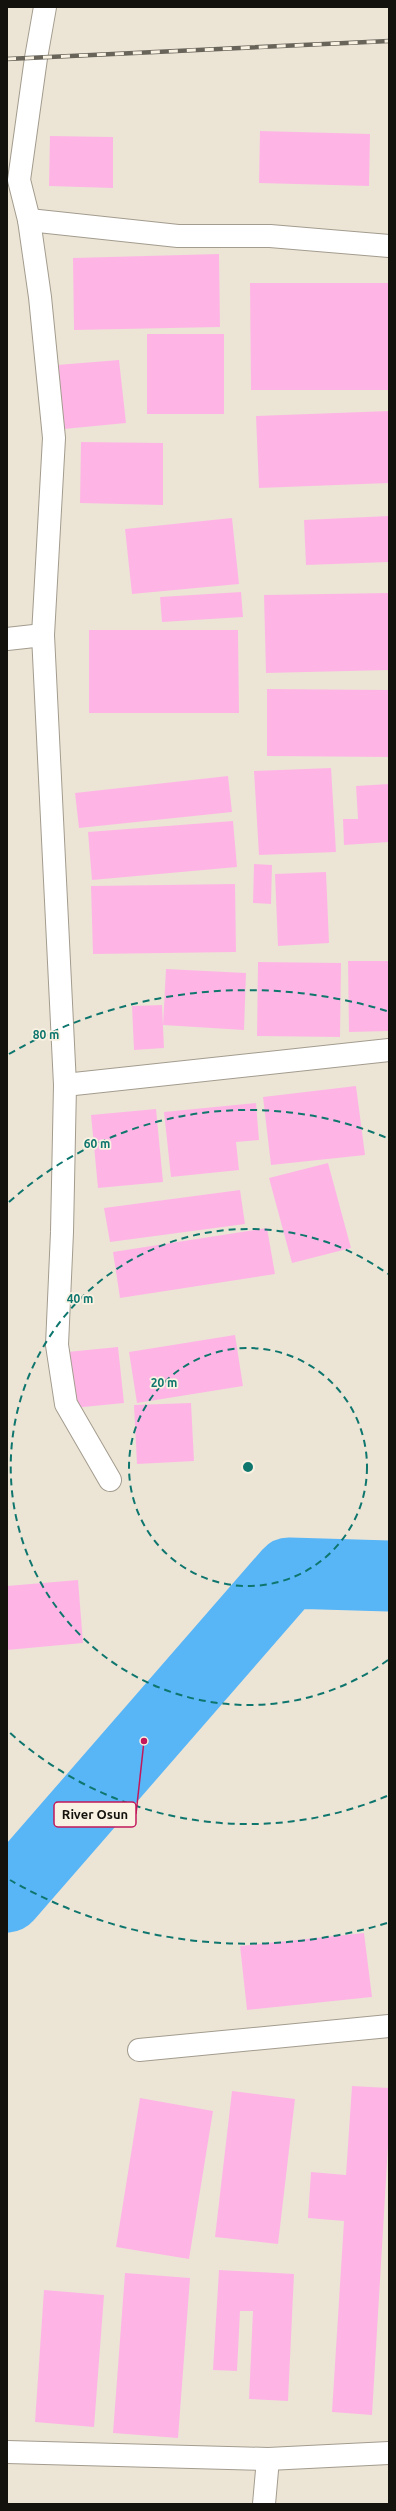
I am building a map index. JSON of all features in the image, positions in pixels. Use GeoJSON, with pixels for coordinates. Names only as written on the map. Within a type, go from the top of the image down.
{"type":"FeatureCollection","features":[{"type":"Feature","properties":{"kind":"street"},"geometry":{"type":"LineString","coordinates":[[45,7],[13,174],[29,220],[40,297],[54,438],[43,635],[65,1084],[62,1232],[57,1345],[66,1404],[110,1480]]}},
{"type":"Feature","properties":{"kind":"street"},"geometry":{"type":"LineString","coordinates":[[29,220],[178,236],[270,236],[389,246]]}},
{"type":"Feature","properties":{"kind":"street"},"geometry":{"type":"LineString","coordinates":[[7,639],[43,635]]}},
{"type":"Feature","properties":{"kind":"street"},"geometry":{"type":"LineString","coordinates":[[65,1084],[389,1050]]}},
{"type":"Feature","properties":{"kind":"street"},"geometry":{"type":"LineString","coordinates":[[139,2050],[389,2026]]}},
{"type":"Feature","properties":{"kind":"street"},"geometry":{"type":"LineString","coordinates":[[7,2452],[268,2459],[389,2452]]}},
{"type":"Feature","properties":{"kind":"street"},"geometry":{"type":"LineString","coordinates":[[264,2504],[268,2459]]}},
{"type":"Feature","properties":{"kind":"building"},"geometry":{"type":"Polygon","coordinates":[[[260,131],[370,134],[369,186],[259,183],[260,131]]]}},
{"type":"Feature","properties":{"kind":"building"},"geometry":{"type":"Polygon","coordinates":[[[50,136],[113,137],[113,188],[49,186],[50,136]]]}},
{"type":"Feature","properties":{"kind":"building"},"geometry":{"type":"Polygon","coordinates":[[[219,254],[220,327],[74,330],[73,258],[219,254]]]}},
{"type":"Feature","properties":{"kind":"building"},"geometry":{"type":"Polygon","coordinates":[[[250,283],[389,283],[389,390],[251,390],[250,283]]]}},
{"type":"Feature","properties":{"kind":"building"},"geometry":{"type":"Polygon","coordinates":[[[147,334],[224,334],[224,414],[147,414],[147,334]]]}},
{"type":"Feature","properties":{"kind":"building"},"geometry":{"type":"Polygon","coordinates":[[[119,360],[126,423],[64,429],[57,365],[119,360]]]}},
{"type":"Feature","properties":{"kind":"building"},"geometry":{"type":"Polygon","coordinates":[[[389,411],[389,483],[259,488],[256,416],[389,411]]]}},
{"type":"Feature","properties":{"kind":"building"},"geometry":{"type":"Polygon","coordinates":[[[81,442],[163,443],[163,505],[80,503],[81,442]]]}},
{"type":"Feature","properties":{"kind":"building"},"geometry":{"type":"Polygon","coordinates":[[[389,516],[389,562],[306,565],[304,520],[389,516]]]}},
{"type":"Feature","properties":{"kind":"building"},"geometry":{"type":"Polygon","coordinates":[[[232,518],[239,584],[132,594],[125,529],[232,518]]]}},
{"type":"Feature","properties":{"kind":"building"},"geometry":{"type":"Polygon","coordinates":[[[241,592],[243,617],[162,622],[160,597],[241,592]]]}},
{"type":"Feature","properties":{"kind":"building"},"geometry":{"type":"Polygon","coordinates":[[[389,593],[389,670],[266,673],[264,595],[389,593]]]}},
{"type":"Feature","properties":{"kind":"building"},"geometry":{"type":"Polygon","coordinates":[[[89,630],[238,630],[239,713],[89,713],[89,630]]]}},
{"type":"Feature","properties":{"kind":"building"},"geometry":{"type":"Polygon","coordinates":[[[267,689],[389,690],[389,757],[267,756],[267,689]]]}},
{"type":"Feature","properties":{"kind":"building"},"geometry":{"type":"Polygon","coordinates":[[[331,768],[336,852],[259,855],[254,771],[331,768]]]}},
{"type":"Feature","properties":{"kind":"building"},"geometry":{"type":"Polygon","coordinates":[[[228,776],[232,812],[79,828],[75,793],[228,776]]]}},
{"type":"Feature","properties":{"kind":"building"},"geometry":{"type":"Polygon","coordinates":[[[389,784],[389,842],[344,845],[343,819],[358,819],[356,786],[389,784]]]}},
{"type":"Feature","properties":{"kind":"building"},"geometry":{"type":"Polygon","coordinates":[[[233,821],[237,867],[92,880],[88,832],[233,821]]]}},
{"type":"Feature","properties":{"kind":"building"},"geometry":{"type":"Polygon","coordinates":[[[254,864],[272,865],[271,904],[253,903],[254,864]]]}},
{"type":"Feature","properties":{"kind":"building"},"geometry":{"type":"Polygon","coordinates":[[[326,872],[329,943],[278,946],[275,874],[326,872]]]}},
{"type":"Feature","properties":{"kind":"building"},"geometry":{"type":"Polygon","coordinates":[[[235,884],[236,952],[93,954],[91,886],[235,884]]]}},
{"type":"Feature","properties":{"kind":"building"},"geometry":{"type":"Polygon","coordinates":[[[348,961],[389,961],[389,1031],[349,1032],[348,961]]]}},
{"type":"Feature","properties":{"kind":"building"},"geometry":{"type":"Polygon","coordinates":[[[258,962],[341,963],[340,1037],[257,1036],[258,962]]]}},
{"type":"Feature","properties":{"kind":"building"},"geometry":{"type":"Polygon","coordinates":[[[166,969],[246,973],[244,1030],[163,1025],[166,969]]]}},
{"type":"Feature","properties":{"kind":"building"},"geometry":{"type":"Polygon","coordinates":[[[162,1005],[164,1048],[134,1050],[132,1006],[162,1005]]]}},
{"type":"Feature","properties":{"kind":"building"},"geometry":{"type":"Polygon","coordinates":[[[356,1086],[365,1155],[271,1165],[263,1097],[356,1086]]]}},
{"type":"Feature","properties":{"kind":"building"},"geometry":{"type":"Polygon","coordinates":[[[256,1103],[259,1140],[236,1142],[239,1170],[171,1177],[164,1112],[256,1103]]]}},
{"type":"Feature","properties":{"kind":"building"},"geometry":{"type":"Polygon","coordinates":[[[156,1109],[163,1182],[98,1188],[91,1115],[156,1109]]]}},
{"type":"Feature","properties":{"kind":"building"},"geometry":{"type":"Polygon","coordinates":[[[328,1163],[351,1248],[292,1263],[269,1178],[328,1163]]]}},
{"type":"Feature","properties":{"kind":"building"},"geometry":{"type":"Polygon","coordinates":[[[240,1190],[245,1224],[110,1242],[104,1208],[240,1190]]]}},
{"type":"Feature","properties":{"kind":"building"},"geometry":{"type":"Polygon","coordinates":[[[267,1228],[275,1274],[120,1298],[113,1252],[267,1228]]]}},
{"type":"Feature","properties":{"kind":"building"},"geometry":{"type":"Polygon","coordinates":[[[235,1335],[243,1386],[137,1403],[129,1352],[235,1335]]]}},
{"type":"Feature","properties":{"kind":"building"},"geometry":{"type":"Polygon","coordinates":[[[118,1347],[124,1403],[73,1408],[67,1352],[118,1347]]]}},
{"type":"Feature","properties":{"kind":"building"},"geometry":{"type":"Polygon","coordinates":[[[191,1403],[194,1461],[137,1464],[134,1405],[191,1403]]]}},
{"type":"Feature","properties":{"kind":"building"},"geometry":{"type":"Polygon","coordinates":[[[78,1580],[83,1643],[7,1650],[7,1586],[78,1580]]]}},
{"type":"Feature","properties":{"kind":"building"},"geometry":{"type":"Polygon","coordinates":[[[364,1933],[372,1997],[247,2010],[240,1946],[364,1933]]]}},
{"type":"Feature","properties":{"kind":"building"},"geometry":{"type":"Polygon","coordinates":[[[352,2086],[389,2088],[389,2129],[372,2415],[332,2412],[344,2221],[308,2218],[311,2172],[346,2175],[352,2086]]]}},
{"type":"Feature","properties":{"kind":"building"},"geometry":{"type":"Polygon","coordinates":[[[232,2091],[295,2099],[278,2244],[215,2237],[232,2091]]]}},
{"type":"Feature","properties":{"kind":"building"},"geometry":{"type":"Polygon","coordinates":[[[140,2098],[213,2111],[189,2259],[116,2247],[140,2098]]]}},
{"type":"Feature","properties":{"kind":"building"},"geometry":{"type":"Polygon","coordinates":[[[219,2270],[294,2274],[288,2401],[249,2399],[253,2311],[240,2311],[237,2371],[213,2370],[219,2270]]]}},
{"type":"Feature","properties":{"kind":"building"},"geometry":{"type":"Polygon","coordinates":[[[125,2273],[190,2278],[178,2438],[113,2433],[125,2273]]]}},
{"type":"Feature","properties":{"kind":"building"},"geometry":{"type":"Polygon","coordinates":[[[44,2290],[104,2295],[94,2427],[35,2422],[44,2290]]]}},
{"type":"Feature","properties":{"kind":"waterway"},"geometry":{"type":"LineString","coordinates":[[7,1897],[289,1573],[389,1576]]}},
{"type":"Feature","properties":{"kind":"railway"},"geometry":{"type":"LineString","coordinates":[[7,59],[389,41]]}},
{"type":"Feature","properties":{"kind":"place","name":"River Osun"},"geometry":{"type":"Point","coordinates":[144,1741]}}]}
